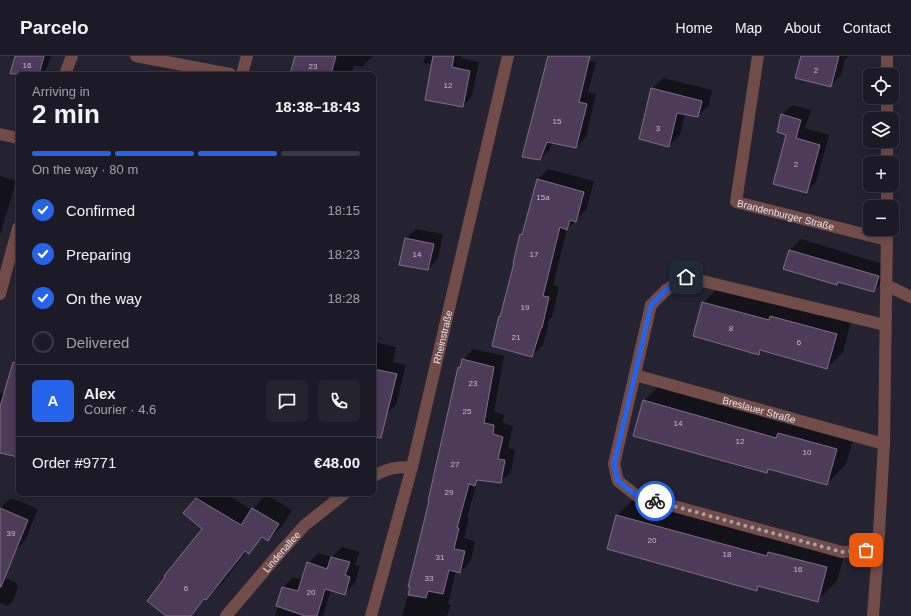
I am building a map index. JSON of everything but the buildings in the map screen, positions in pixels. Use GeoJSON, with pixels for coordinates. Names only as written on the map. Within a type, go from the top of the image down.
{"type":"FeatureCollection","features":[{"type":"Feature","properties":{"kind":"street"},"geometry":{"type":"LineString","coordinates":[[66,72],[72,56]]}},
{"type":"Feature","properties":{"kind":"street"},"geometry":{"type":"LineString","coordinates":[[136,56],[220,72]]}},
{"type":"Feature","properties":{"kind":"street"},"geometry":{"type":"LineString","coordinates":[[243,72],[247,56]]}},
{"type":"Feature","properties":{"kind":"street","name":"Rheinstraße"},"geometry":{"type":"LineString","coordinates":[[371,616],[412,467],[508,56]]}},
{"type":"Feature","properties":{"kind":"street","name":"Brandenburger Straße"},"geometry":{"type":"LineString","coordinates":[[758,56],[736,202],[863,230]]}},
{"type":"Feature","properties":{"kind":"street"},"geometry":{"type":"LineString","coordinates":[[887,56],[887,68]]}},
{"type":"Feature","properties":{"kind":"street"},"geometry":{"type":"LineString","coordinates":[[0,134],[16,138]]}},
{"type":"Feature","properties":{"kind":"street"},"geometry":{"type":"LineString","coordinates":[[0,294],[16,235]]}},
{"type":"Feature","properties":{"kind":"street"},"geometry":{"type":"LineString","coordinates":[[872,616],[878,550],[884,444],[887,236]]}},
{"type":"Feature","properties":{"kind":"street"},"geometry":{"type":"LineString","coordinates":[[878,550],[842,552],[637,496],[618,481],[614,464],[651,305],[666,290],[686,277],[885,325]]}},
{"type":"Feature","properties":{"kind":"street"},"geometry":{"type":"LineString","coordinates":[[886,285],[911,298]]}},
{"type":"Feature","properties":{"kind":"street","name":"Breslauer Straße"},"geometry":{"type":"LineString","coordinates":[[635,375],[884,444]]}},
{"type":"Feature","properties":{"kind":"street"},"geometry":{"type":"LineString","coordinates":[[376,475],[385,470],[398,467],[412,467]]}},
{"type":"Feature","properties":{"kind":"street","name":"Lindenallee"},"geometry":{"type":"LineString","coordinates":[[226,616],[276,556],[305,525],[341,496]]}},
{"type":"Feature","properties":{"kind":"way so far"},"geometry":{"type":"LineString","coordinates":[[655,501],[842,552],[866,550]]}},
{"type":"Feature","properties":{"kind":"route"},"geometry":{"type":"LineString","coordinates":[[655,501],[637,496],[618,481],[614,464],[651,305],[666,290],[686,277]]}}]}
